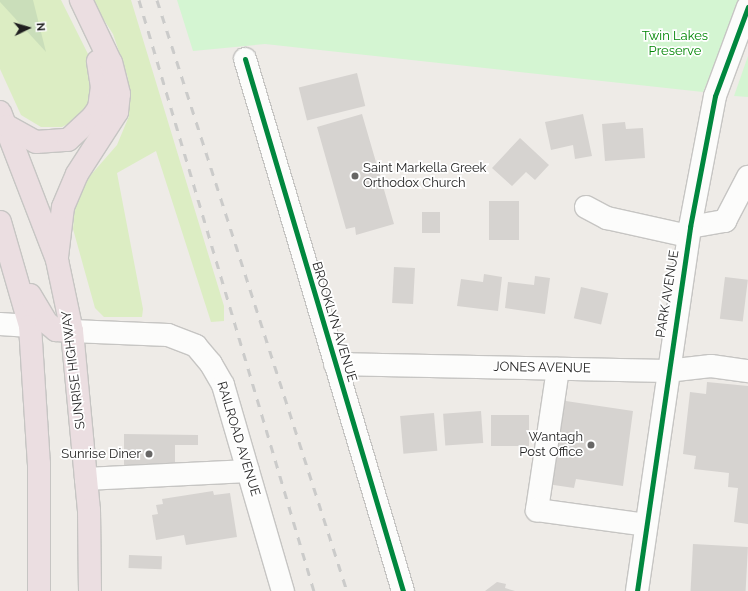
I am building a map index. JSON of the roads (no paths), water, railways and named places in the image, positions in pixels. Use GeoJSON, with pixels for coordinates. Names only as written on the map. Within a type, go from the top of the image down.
{"type":"FeatureCollection","features":[{"type":"Feature","properties":{"kind":"highway"},"geometry":{"type":"LineString","coordinates":[[3,119],[36,142],[68,140],[92,118],[98,108],[102,87],[96,56],[66,0]]}},
{"type":"Feature","properties":{"kind":"highway"},"geometry":{"type":"LineString","coordinates":[[57,260],[63,207],[77,174],[117,112],[119,94],[108,56],[81,0]]}},
{"type":"Feature","properties":{"kind":"highway","name":"SUNRISE HIGHWAY"},"geometry":{"type":"LineString","coordinates":[[3,119],[57,260],[72,331],[86,479],[90,591]]}},
{"type":"Feature","properties":{"kind":"highway"},"geometry":{"type":"LineString","coordinates":[[0,222],[18,273],[30,326],[40,464],[39,591]]}},
{"type":"Feature","properties":{"kind":"highway"},"geometry":{"type":"LineString","coordinates":[[18,273],[46,322],[56,330],[72,331]]}},
{"type":"Feature","properties":{"kind":"street","name":"PARK AVENUE"},"geometry":{"type":"LineString","coordinates":[[637,591],[667,371],[689,231],[715,96],[748,7]]}},
{"type":"Feature","properties":{"kind":"street","name":"BROOKLYN AVENUE"},"geometry":{"type":"LineString","coordinates":[[244,59],[403,591]]}},
{"type":"Feature","properties":{"kind":"street"},"geometry":{"type":"LineString","coordinates":[[586,207],[607,218],[689,231],[725,221],[748,177]]}},
{"type":"Feature","properties":{"kind":"street"},"geometry":{"type":"LineString","coordinates":[[0,324],[30,326]]}},
{"type":"Feature","properties":{"kind":"street","name":"RAILROAD AVENUE"},"geometry":{"type":"LineString","coordinates":[[72,331],[168,335],[196,346],[223,385],[284,591]]}},
{"type":"Feature","properties":{"kind":"street","name":"JONES AVENUE"},"geometry":{"type":"LineString","coordinates":[[335,364],[667,371],[711,366],[748,370]]}},
{"type":"Feature","properties":{"kind":"street"},"geometry":{"type":"LineString","coordinates":[[558,368],[537,510],[646,525]]}},
{"type":"Feature","properties":{"kind":"street"},"geometry":{"type":"LineString","coordinates":[[86,479],[248,471]]}},
{"type":"Feature","properties":{"kind":"railway"},"geometry":{"type":"LineString","coordinates":[[139,0],[314,591]]}},
{"type":"Feature","properties":{"kind":"railway"},"geometry":{"type":"LineString","coordinates":[[157,0],[347,591]]}},
{"type":"Feature","properties":{"kind":"place","name":"Saint Markella Greek Orthodox Church"},"geometry":{"type":"Point","coordinates":[355,176]}},
{"type":"Feature","properties":{"kind":"place","name":"Wantagh Post Office"},"geometry":{"type":"Point","coordinates":[591,445]}},
{"type":"Feature","properties":{"kind":"place","name":"Sunrise Diner"},"geometry":{"type":"Point","coordinates":[149,454]}},
{"type":"Feature","properties":{"kind":"park label","name":"Twin Lakes Preserve"},"geometry":{"type":"Point","coordinates":[675,44]}}]}
